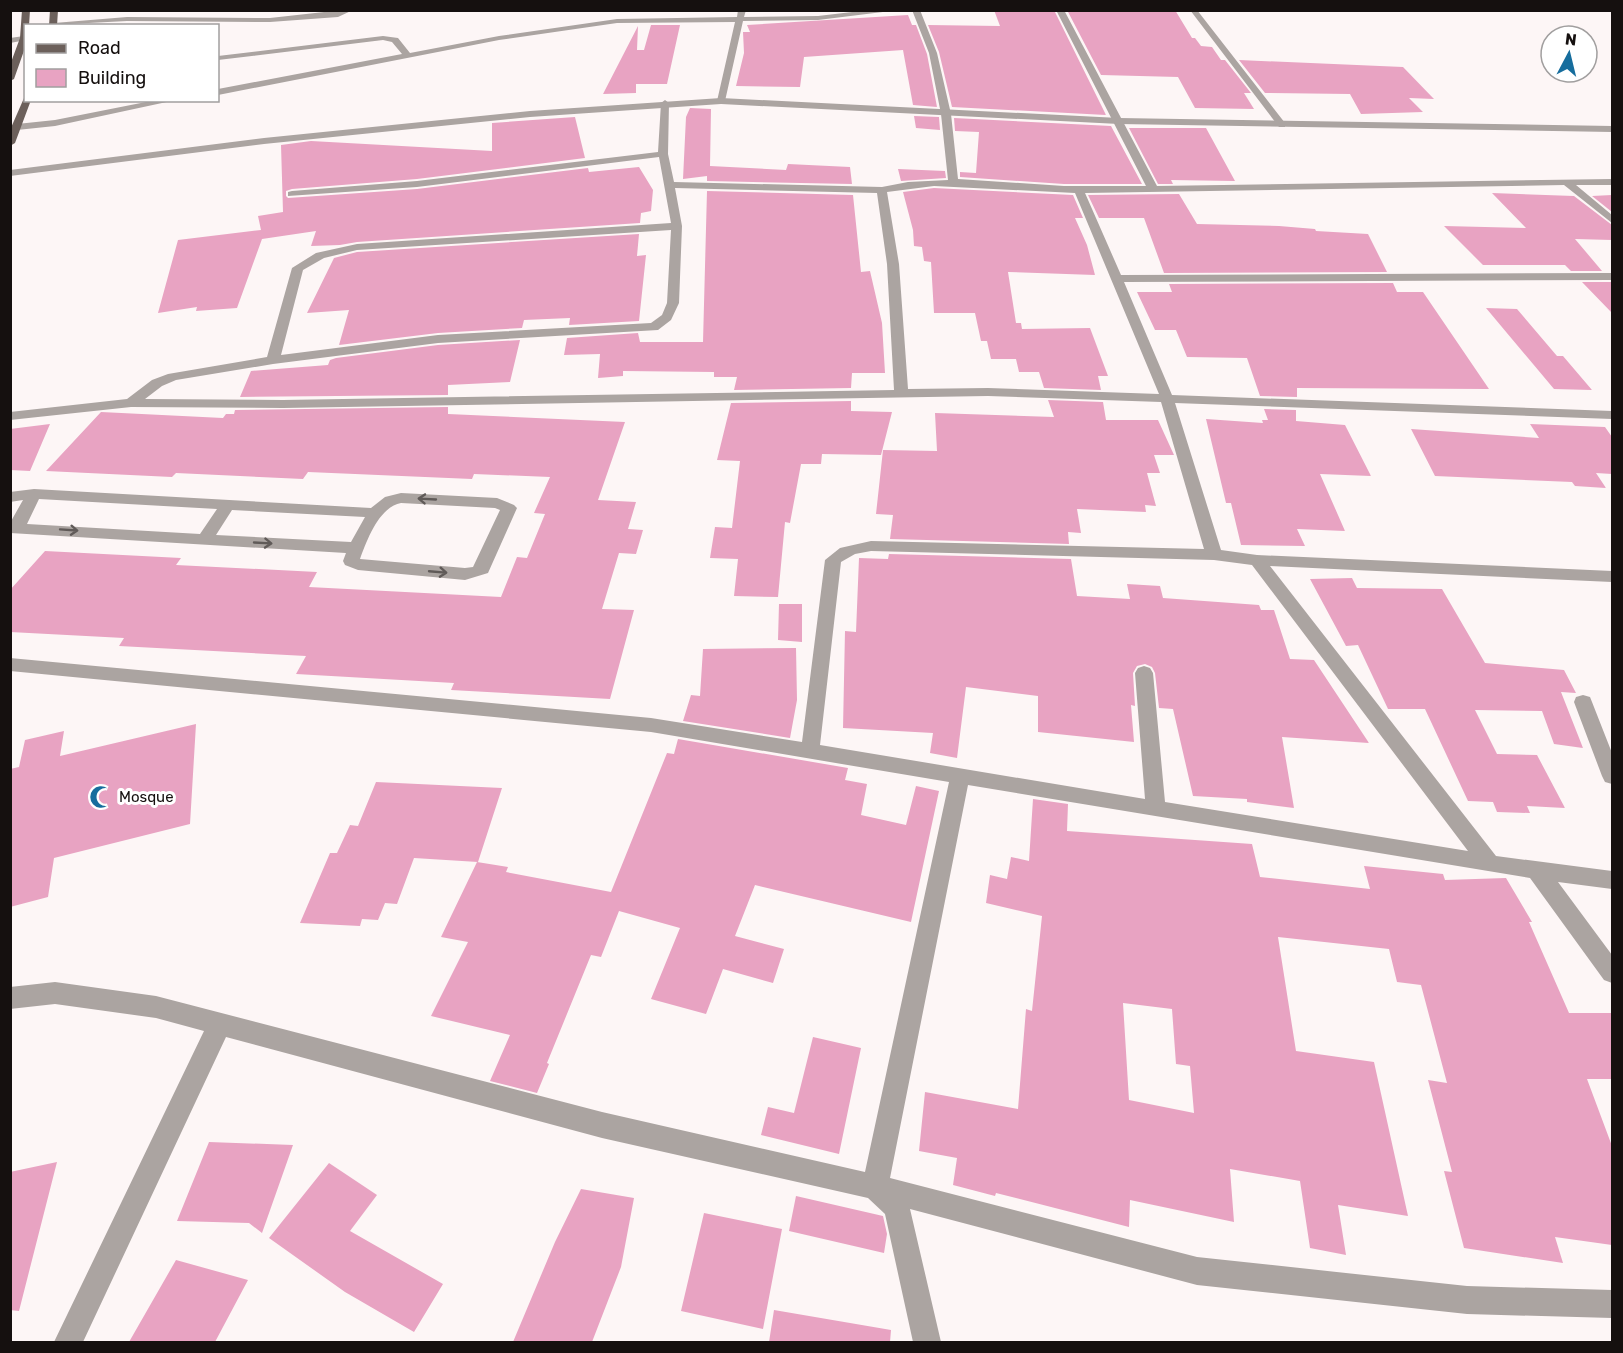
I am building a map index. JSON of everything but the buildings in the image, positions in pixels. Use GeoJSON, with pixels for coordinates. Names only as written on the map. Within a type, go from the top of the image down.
{"type":"FeatureCollection","features":[{"type":"Feature","properties":{"kind":"main road"},"geometry":{"type":"LineString","coordinates":[[10,79],[24,38]]}},
{"type":"Feature","properties":{"kind":"main road"},"geometry":{"type":"LineString","coordinates":[[10,143],[26,102]]}},
{"type":"Feature","properties":{"kind":"street"},"geometry":{"type":"LineString","coordinates":[[65,24],[127,19],[197,22],[279,19],[338,15],[350,10]]}},
{"type":"Feature","properties":{"kind":"street"},"geometry":{"type":"LineString","coordinates":[[603,10],[605,23]]}},
{"type":"Feature","properties":{"kind":"street"},"geometry":{"type":"LineString","coordinates":[[219,92],[498,38],[605,23],[673,15],[853,13],[896,10]]}},
{"type":"Feature","properties":{"kind":"street"},"geometry":{"type":"LineString","coordinates":[[916,10],[933,53],[946,114],[953,182]]}},
{"type":"Feature","properties":{"kind":"street"},"geometry":{"type":"LineString","coordinates":[[1060,10],[1153,189]]}},
{"type":"Feature","properties":{"kind":"street"},"geometry":{"type":"LineString","coordinates":[[1193,10],[1282,125]]}},
{"type":"Feature","properties":{"kind":"street"},"geometry":{"type":"LineString","coordinates":[[721,101],[741,15]]}},
{"type":"Feature","properties":{"kind":"street"},"geometry":{"type":"LineString","coordinates":[[10,41],[24,38]]}},
{"type":"Feature","properties":{"kind":"street"},"geometry":{"type":"LineString","coordinates":[[219,58],[383,38],[395,40],[408,56]]}},
{"type":"Feature","properties":{"kind":"street"},"geometry":{"type":"LineString","coordinates":[[10,173],[264,141],[530,114],[665,103],[721,101],[1119,121],[1612,129]]}},
{"type":"Feature","properties":{"kind":"street"},"geometry":{"type":"LineString","coordinates":[[17,127],[56,123],[162,102]]}},
{"type":"Feature","properties":{"kind":"street"},"geometry":{"type":"LineString","coordinates":[[131,404],[157,383],[173,377],[273,360],[438,339],[654,327],[664,322],[670,315],[673,303],[677,226],[663,154],[665,103]]}},
{"type":"Feature","properties":{"kind":"street"},"geometry":{"type":"LineString","coordinates":[[292,194],[417,184],[663,154]]}},
{"type":"Feature","properties":{"kind":"street"},"geometry":{"type":"LineString","coordinates":[[669,185],[882,190],[905,184],[953,182],[1080,190],[1612,182]]}},
{"type":"Feature","properties":{"kind":"street"},"geometry":{"type":"LineString","coordinates":[[1566,182],[1612,220]]}},
{"type":"Feature","properties":{"kind":"street"},"geometry":{"type":"LineString","coordinates":[[882,190],[893,264],[901,393]]}},
{"type":"Feature","properties":{"kind":"street"},"geometry":{"type":"LineString","coordinates":[[1080,190],[1167,398],[1214,555]]}},
{"type":"Feature","properties":{"kind":"street"},"geometry":{"type":"LineString","coordinates":[[273,360],[298,268],[320,255],[357,247],[677,226]]}},
{"type":"Feature","properties":{"kind":"street"},"geometry":{"type":"LineString","coordinates":[[1117,279],[1612,276]]}},
{"type":"Feature","properties":{"kind":"street"},"geometry":{"type":"LineString","coordinates":[[10,416],[131,404],[295,404],[988,392],[1612,415]]}},
{"type":"Feature","properties":{"kind":"street"},"geometry":{"type":"LineString","coordinates":[[34,494],[14,527],[356,548]]}},
{"type":"Feature","properties":{"kind":"street"},"geometry":{"type":"LineString","coordinates":[[10,497],[34,494],[375,513]]}},
{"type":"Feature","properties":{"kind":"street"},"geometry":{"type":"LineString","coordinates":[[401,498],[498,503],[509,508],[482,569],[471,574],[358,565],[351,561],[375,513],[390,500],[401,498]]}},
{"type":"Feature","properties":{"kind":"street"},"geometry":{"type":"LineString","coordinates":[[204,540],[228,505]]}},
{"type":"Feature","properties":{"kind":"street"},"geometry":{"type":"LineString","coordinates":[[810,751],[832,560],[840,552],[871,546],[1214,555],[1257,560],[1612,576]]}},
{"type":"Feature","properties":{"kind":"street"},"geometry":{"type":"LineString","coordinates":[[1257,560],[1490,864]]}},
{"type":"Feature","properties":{"kind":"street"},"geometry":{"type":"LineString","coordinates":[[10,664],[651,725],[1490,864],[1612,880]]}},
{"type":"Feature","properties":{"kind":"street"},"geometry":{"type":"LineString","coordinates":[[1144,673],[1156,809]]}},
{"type":"Feature","properties":{"kind":"street"},"geometry":{"type":"LineString","coordinates":[[1583,702],[1612,776]]}},
{"type":"Feature","properties":{"kind":"street"},"geometry":{"type":"LineString","coordinates":[[875,1186],[960,777]]}},
{"type":"Feature","properties":{"kind":"street"},"geometry":{"type":"LineString","coordinates":[[1537,871],[1612,974]]}},
{"type":"Feature","properties":{"kind":"street"},"geometry":{"type":"LineString","coordinates":[[10,998],[55,993],[156,1007],[602,1125],[875,1186],[1197,1271],[1467,1300],[1612,1304]]}},
{"type":"Feature","properties":{"kind":"street"},"geometry":{"type":"LineString","coordinates":[[68,1342],[220,1024]]}},
{"type":"Feature","properties":{"kind":"street"},"geometry":{"type":"LineString","coordinates":[[875,1186],[896,1206],[905,1237],[927,1342]]}},
{"type":"Feature","properties":{"kind":"waterway"},"geometry":{"type":"LineString","coordinates":[[75,11],[80,10]]}},
{"type":"Feature","properties":{"kind":"place","name":"Mosque"},"geometry":{"type":"Point","coordinates":[101,797]}}]}
